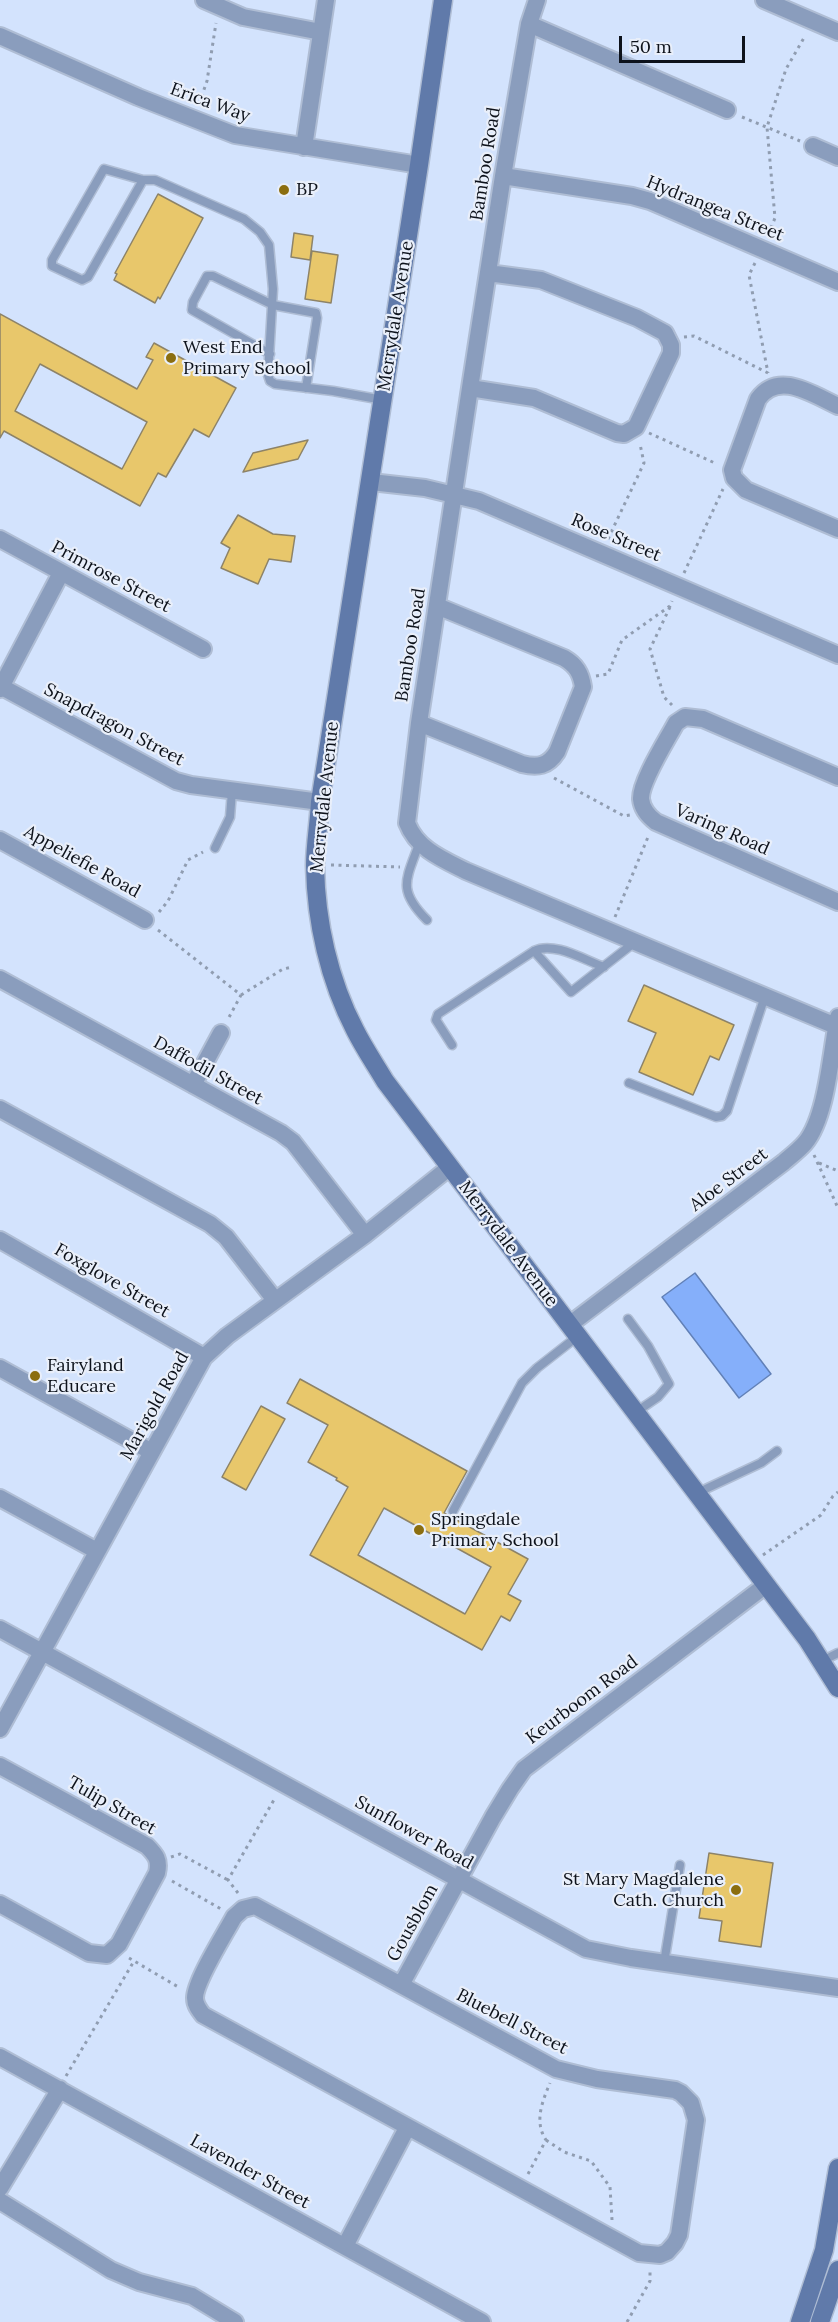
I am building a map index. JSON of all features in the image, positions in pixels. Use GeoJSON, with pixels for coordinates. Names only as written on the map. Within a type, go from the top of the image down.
{"type":"FeatureCollection","features":[{"type":"Feature","properties":{"kind":"street"},"geometry":{"type":"LineString","coordinates":[[304,147],[326,0]]}},
{"type":"Feature","properties":{"kind":"street","name":"Merrydale Avenue"},"geometry":{"type":"LineString","coordinates":[[443,0],[371,482],[320,802],[315,863],[320,927],[334,980],[355,1030],[386,1082],[766,1585],[830,1657],[838,1688]]}},
{"type":"Feature","properties":{"kind":"street","name":"Bamboo Road"},"geometry":{"type":"LineString","coordinates":[[419,844],[407,823],[419,723],[503,176],[530,24],[537,0]]}},
{"type":"Feature","properties":{"kind":"street"},"geometry":{"type":"LineString","coordinates":[[764,0],[838,32]]}},
{"type":"Feature","properties":{"kind":"street"},"geometry":{"type":"LineString","coordinates":[[212,3],[254,20],[321,32]]}},
{"type":"Feature","properties":{"kind":"street"},"geometry":{"type":"LineString","coordinates":[[530,24],[727,110]]}},
{"type":"Feature","properties":{"kind":"street","name":"Erica Way"},"geometry":{"type":"LineString","coordinates":[[0,36],[194,120],[235,135],[419,165]]}},
{"type":"Feature","properties":{"kind":"street"},"geometry":{"type":"LineString","coordinates":[[813,146],[838,156]]}},
{"type":"Feature","properties":{"kind":"street","name":"Hydrangea Street"},"geometry":{"type":"LineString","coordinates":[[503,176],[632,196],[650,201],[838,282]]}},
{"type":"Feature","properties":{"kind":"street"},"geometry":{"type":"LineString","coordinates":[[470,388],[534,398],[624,434],[636,427],[671,353],[668,338],[657,327],[561,286],[541,280],[488,273]]}},
{"type":"Feature","properties":{"kind":"street"},"geometry":{"type":"LineString","coordinates":[[838,406],[794,387],[784,384],[773,386],[758,399],[732,470],[734,478],[746,490],[838,529]]}},
{"type":"Feature","properties":{"kind":"street","name":"Rose Street"},"geometry":{"type":"LineString","coordinates":[[371,482],[454,494],[479,501],[838,655]]}},
{"type":"Feature","properties":{"kind":"street","name":"Primrose Street"},"geometry":{"type":"LineString","coordinates":[[0,539],[203,649]]}},
{"type":"Feature","properties":{"kind":"street"},"geometry":{"type":"LineString","coordinates":[[0,687],[61,573]]}},
{"type":"Feature","properties":{"kind":"street"},"geometry":{"type":"LineString","coordinates":[[419,723],[522,764],[535,767],[552,760],[557,752],[580,694],[582,678],[577,668],[564,658],[437,606]]}},
{"type":"Feature","properties":{"kind":"street","name":"Snapdragon Street"},"geometry":{"type":"LineString","coordinates":[[0,687],[164,777],[190,785],[320,802]]}},
{"type":"Feature","properties":{"kind":"street"},"geometry":{"type":"LineString","coordinates":[[685,717],[703,719],[838,777]]}},
{"type":"Feature","properties":{"kind":"street","name":"Varing Road"},"geometry":{"type":"LineString","coordinates":[[685,717],[676,723],[643,785],[641,797],[651,819],[838,902]]}},
{"type":"Feature","properties":{"kind":"street","name":"Appeliefie Road"},"geometry":{"type":"LineString","coordinates":[[0,840],[145,920]]}},
{"type":"Feature","properties":{"kind":"street"},"geometry":{"type":"LineString","coordinates":[[419,844],[466,871],[765,996],[837,1021]]}},
{"type":"Feature","properties":{"kind":"street","name":"Daffodil Street"},"geometry":{"type":"LineString","coordinates":[[0,979],[281,1133],[293,1142],[365,1234]]}},
{"type":"Feature","properties":{"kind":"street","name":"Aloe Street"},"geometry":{"type":"LineString","coordinates":[[574,1330],[805,1143],[814,1128],[821,1108],[837,1021]]}},
{"type":"Feature","properties":{"kind":"street"},"geometry":{"type":"LineString","coordinates":[[193,1085],[221,1033]]}},
{"type":"Feature","properties":{"kind":"street"},"geometry":{"type":"LineString","coordinates":[[0,1108],[210,1224],[226,1237],[275,1300]]}},
{"type":"Feature","properties":{"kind":"street","name":"Marigold Road"},"geometry":{"type":"LineString","coordinates":[[0,1729],[204,1357],[227,1336],[365,1234],[450,1167]]}},
{"type":"Feature","properties":{"kind":"street","name":"Foxglove Street"},"geometry":{"type":"LineString","coordinates":[[0,1240],[204,1357]]}},
{"type":"Feature","properties":{"kind":"street"},"geometry":{"type":"LineString","coordinates":[[0,1368],[152,1452]]}},
{"type":"Feature","properties":{"kind":"street"},"geometry":{"type":"LineString","coordinates":[[0,1498],[97,1551]]}},
{"type":"Feature","properties":{"kind":"street","name":"Keurboom Road"},"geometry":{"type":"LineString","coordinates":[[459,1880],[504,1798],[524,1769],[766,1585]]}},
{"type":"Feature","properties":{"kind":"street","name":"Sunflower Road"},"geometry":{"type":"LineString","coordinates":[[0,1629],[586,1949],[664,1963],[838,1988]]}},
{"type":"Feature","properties":{"kind":"street","name":"Tulip Street"},"geometry":{"type":"LineString","coordinates":[[0,1766],[147,1846],[158,1867]]}},
{"type":"Feature","properties":{"kind":"street"},"geometry":{"type":"LineString","coordinates":[[0,1904],[89,1953],[107,1955],[114,1951],[158,1867]]}},
{"type":"Feature","properties":{"kind":"street","name":"Gousblom"},"geometry":{"type":"LineString","coordinates":[[401,1985],[459,1880]]}},
{"type":"Feature","properties":{"kind":"street","name":"Bluebell Street"},"geometry":{"type":"LineString","coordinates":[[248,1907],[255,1906],[268,1911],[556,2069],[597,2079],[675,2090],[681,2093],[691,2103],[696,2120],[679,2235],[667,2252],[651,2255]]}},
{"type":"Feature","properties":{"kind":"street"},"geometry":{"type":"LineString","coordinates":[[248,1907],[234,1917],[200,1981],[195,1997],[199,2010],[212,2020],[407,2128],[639,2253],[651,2255]]}},
{"type":"Feature","properties":{"kind":"street","name":"Lavender Street"},"geometry":{"type":"LineString","coordinates":[[0,2057],[482,2322]]}},
{"type":"Feature","properties":{"kind":"street"},"geometry":{"type":"LineString","coordinates":[[0,2188],[60,2089]]}},
{"type":"Feature","properties":{"kind":"street"},"geometry":{"type":"LineString","coordinates":[[345,2246],[407,2128]]}},
{"type":"Feature","properties":{"kind":"street"},"geometry":{"type":"LineString","coordinates":[[800,2322],[820,2262],[836,2194],[838,2168]]}},
{"type":"Feature","properties":{"kind":"street"},"geometry":{"type":"LineString","coordinates":[[0,2201],[125,2277],[192,2296],[214,2316],[235,2322]]}},
{"type":"Feature","properties":{"kind":"street"},"geometry":{"type":"LineString","coordinates":[[824,2321],[838,2270]]}},
{"type":"Feature","properties":{"kind":"lane"},"geometry":{"type":"LineString","coordinates":[[143,180],[88,277],[82,280],[74,278],[52,266],[52,260],[101,171],[106,168],[143,180],[155,180],[252,224],[268,244],[272,260],[273,305],[268,375],[270,381],[275,384],[383,400]]}},
{"type":"Feature","properties":{"kind":"lane"},"geometry":{"type":"LineString","coordinates":[[270,354],[198,315],[191,306],[204,279],[211,276],[273,305],[313,311],[317,315],[306,388]]}},
{"type":"Feature","properties":{"kind":"lane"},"geometry":{"type":"LineString","coordinates":[[215,848],[230,817],[232,791]]}},
{"type":"Feature","properties":{"kind":"lane"},"geometry":{"type":"LineString","coordinates":[[419,844],[408,873],[408,897],[427,920]]}},
{"type":"Feature","properties":{"kind":"lane"},"geometry":{"type":"LineString","coordinates":[[534,951],[569,991],[573,992],[636,942]]}},
{"type":"Feature","properties":{"kind":"lane"},"geometry":{"type":"LineString","coordinates":[[452,1045],[436,1020],[438,1014],[534,951],[540,948],[556,949],[604,967]]}},
{"type":"Feature","properties":{"kind":"lane"},"geometry":{"type":"LineString","coordinates":[[629,1083],[716,1117],[722,1116],[727,1112],[765,996]]}},
{"type":"Feature","properties":{"kind":"lane"},"geometry":{"type":"LineString","coordinates":[[628,1319],[648,1346],[669,1384],[658,1397],[636,1412]]}},
{"type":"Feature","properties":{"kind":"lane"},"geometry":{"type":"LineString","coordinates":[[453,1511],[522,1383],[574,1330]]}},
{"type":"Feature","properties":{"kind":"lane"},"geometry":{"type":"LineString","coordinates":[[696,1493],[761,1463],[777,1451]]}},
{"type":"Feature","properties":{"kind":"lane"},"geometry":{"type":"LineString","coordinates":[[664,1963],[680,1865]]}},
{"type":"Feature","properties":{"kind":"path"},"geometry":{"type":"LineString","coordinates":[[194,120],[207,81],[212,3]]}},
{"type":"Feature","properties":{"kind":"path"},"geometry":{"type":"LineString","coordinates":[[766,127],[786,69],[812,21]]}},
{"type":"Feature","properties":{"kind":"path"},"geometry":{"type":"LineString","coordinates":[[727,110],[813,146]]}},
{"type":"Feature","properties":{"kind":"path"},"geometry":{"type":"LineString","coordinates":[[668,338],[694,336],[768,374],[773,386]]}},
{"type":"Feature","properties":{"kind":"path"},"geometry":{"type":"LineString","coordinates":[[636,427],[732,470],[650,649],[664,697],[685,717]]}},
{"type":"Feature","properties":{"kind":"path"},"geometry":{"type":"LineString","coordinates":[[602,554],[644,463],[636,427]]}},
{"type":"Feature","properties":{"kind":"path"},"geometry":{"type":"LineString","coordinates":[[582,678],[608,674],[622,640],[670,606]]}},
{"type":"Feature","properties":{"kind":"path"},"geometry":{"type":"LineString","coordinates":[[535,767],[624,816],[651,819],[609,931]]}},
{"type":"Feature","properties":{"kind":"path"},"geometry":{"type":"LineString","coordinates":[[215,848],[188,860],[168,901],[160,911],[145,920],[241,995]]}},
{"type":"Feature","properties":{"kind":"path"},"geometry":{"type":"LineString","coordinates":[[331,865],[405,867]]}},
{"type":"Feature","properties":{"kind":"path"},"geometry":{"type":"LineString","coordinates":[[221,1033],[241,995],[283,969],[293,967]]}},
{"type":"Feature","properties":{"kind":"path"},"geometry":{"type":"LineString","coordinates":[[805,1143],[819,1162],[838,1208]]}},
{"type":"Feature","properties":{"kind":"path"},"geometry":{"type":"LineString","coordinates":[[819,1162],[838,1170]]}},
{"type":"Feature","properties":{"kind":"path"},"geometry":{"type":"LineString","coordinates":[[762,1556],[821,1515],[838,1492]]}},
{"type":"Feature","properties":{"kind":"path"},"geometry":{"type":"LineString","coordinates":[[228,1881],[284,1784]]}},
{"type":"Feature","properties":{"kind":"path"},"geometry":{"type":"LineString","coordinates":[[234,1917],[158,1867],[180,1854],[228,1881],[248,1907]]}},
{"type":"Feature","properties":{"kind":"path"},"geometry":{"type":"LineString","coordinates":[[114,1951],[195,1997]]}},
{"type":"Feature","properties":{"kind":"path"},"geometry":{"type":"LineString","coordinates":[[60,2089],[134,1961]]}},
{"type":"Feature","properties":{"kind":"path"},"geometry":{"type":"LineString","coordinates":[[556,2069],[540,2111],[542,2134],[546,2140],[564,2152],[591,2161],[610,2187],[613,2216],[609,2237]]}},
{"type":"Feature","properties":{"kind":"path"},"geometry":{"type":"LineString","coordinates":[[519,2188],[546,2140]]}},
{"type":"Feature","properties":{"kind":"path"},"geometry":{"type":"LineString","coordinates":[[627,2322],[650,2281],[651,2255]]}},
{"type":"Feature","properties":{"kind":"water"},"geometry":{"type":"Polygon","coordinates":[[[695,1273],[771,1374],[739,1398],[662,1297],[695,1273]]]}},
{"type":"Feature","properties":{"kind":"building"},"geometry":{"type":"Polygon","coordinates":[[[158,194],[203,218],[160,299],[158,297],[155,303],[114,280],[117,274],[115,273],[158,194]]]}},
{"type":"Feature","properties":{"kind":"building"},"geometry":{"type":"Polygon","coordinates":[[[294,233],[313,236],[310,260],[291,257],[294,233]]]}},
{"type":"Feature","properties":{"kind":"building"},"geometry":{"type":"Polygon","coordinates":[[[312,251],[338,255],[331,303],[305,299],[312,251]]]}},
{"type":"Feature","properties":{"kind":"building"},"geometry":{"type":"Polygon","coordinates":[[[0,314],[137,389],[153,360],[146,357],[154,343],[236,388],[209,437],[194,429],[166,477],[158,473],[140,506],[4,431],[0,438],[0,314]],[[40,364],[15,411],[122,469],[147,422],[40,364]]]}},
{"type":"Feature","properties":{"kind":"building"},"geometry":{"type":"Polygon","coordinates":[[[308,440],[298,459],[243,472],[253,453],[308,440]]]}},
{"type":"Feature","properties":{"kind":"building"},"geometry":{"type":"Polygon","coordinates":[[[238,515],[273,534],[295,536],[291,562],[269,559],[258,584],[221,568],[230,548],[221,543],[238,515]]]}},
{"type":"Feature","properties":{"kind":"building"},"geometry":{"type":"Polygon","coordinates":[[[644,985],[734,1025],[719,1060],[710,1056],[693,1095],[639,1072],[656,1033],[628,1021],[644,985]]]}},
{"type":"Feature","properties":{"kind":"building"},"geometry":{"type":"Polygon","coordinates":[[[300,1379],[467,1471],[444,1513],[528,1559],[508,1594],[521,1601],[510,1621],[501,1616],[482,1650],[310,1555],[348,1487],[336,1480],[337,1478],[308,1462],[328,1425],[287,1403],[300,1379]],[[384,1508],[358,1555],[465,1614],[491,1567],[384,1508]]]}},
{"type":"Feature","properties":{"kind":"building"},"geometry":{"type":"Polygon","coordinates":[[[261,1406],[285,1419],[246,1490],[222,1477],[261,1406]]]}},
{"type":"Feature","properties":{"kind":"building","name":"St Mary Magdalene Cath. Church"},"geometry":{"type":"Polygon","coordinates":[[[709,1853],[773,1863],[761,1947],[719,1941],[722,1921],[699,1918],[709,1853]]]}},
{"type":"Feature","properties":{"kind":"place","name":"BP"},"geometry":{"type":"Point","coordinates":[284,190]}},
{"type":"Feature","properties":{"kind":"place","name":"West End Primary School"},"geometry":{"type":"Point","coordinates":[171,358]}},
{"type":"Feature","properties":{"kind":"place","name":"Fairyland Educare"},"geometry":{"type":"Point","coordinates":[35,1376]}},
{"type":"Feature","properties":{"kind":"place","name":"Springdale Primary School"},"geometry":{"type":"Point","coordinates":[419,1530]}},
{"type":"Feature","properties":{"kind":"place","name":"St Mary Magdalene Cath. Church"},"geometry":{"type":"Point","coordinates":[736,1890]}}]}
